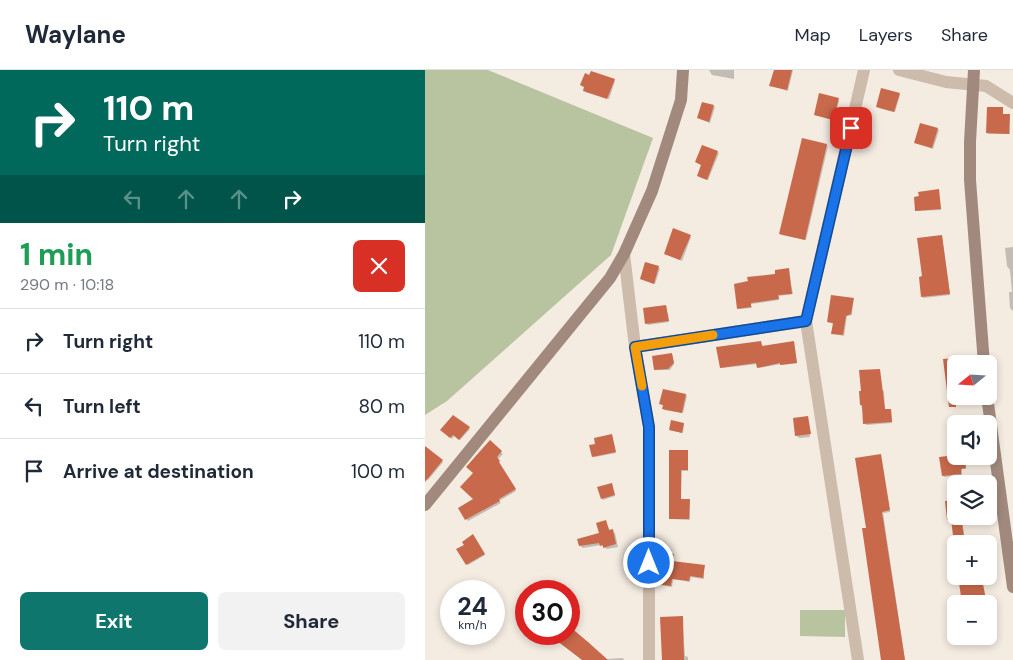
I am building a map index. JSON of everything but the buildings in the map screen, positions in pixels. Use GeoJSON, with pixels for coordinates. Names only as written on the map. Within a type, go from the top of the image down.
{"type":"FeatureCollection","features":[{"type":"Feature","properties":{"kind":"street"},"geometry":{"type":"LineString","coordinates":[[425,506],[610,278],[624,254],[652,191],[681,100],[683,70]]}},
{"type":"Feature","properties":{"kind":"street"},"geometry":{"type":"LineString","coordinates":[[858,660],[806,321],[864,70]]}},
{"type":"Feature","properties":{"kind":"street"},"geometry":{"type":"LineString","coordinates":[[899,70],[947,82],[986,86],[1013,103]]}},
{"type":"Feature","properties":{"kind":"street"},"geometry":{"type":"LineString","coordinates":[[974,70],[970,180],[983,355]]}},
{"type":"Feature","properties":{"kind":"street"},"geometry":{"type":"LineString","coordinates":[[624,254],[635,347],[649,427],[649,660]]}},
{"type":"Feature","properties":{"kind":"street"},"geometry":{"type":"LineString","coordinates":[[635,347],[806,321]]}},
{"type":"Feature","properties":{"kind":"street"},"geometry":{"type":"LineString","coordinates":[[988,405],[1013,587]]}},
{"type":"Feature","properties":{"kind":"green space"},"geometry":{"type":"Polygon","coordinates":[[[425,70],[488,70],[653,138],[611,255],[447,401],[425,415],[425,70]]]}},
{"type":"Feature","properties":{"kind":"green space"},"geometry":{"type":"Polygon","coordinates":[[[800,610],[845,610],[845,637],[800,636],[800,610]]]}},
{"type":"Feature","properties":{"kind":"slow traffic"},"geometry":{"type":"LineString","coordinates":[[642,386],[635,347],[713,335]]}},
{"type":"Feature","properties":{"kind":"route"},"geometry":{"type":"LineString","coordinates":[[649,563],[649,427],[635,347],[806,321],[851,128]]}}]}
